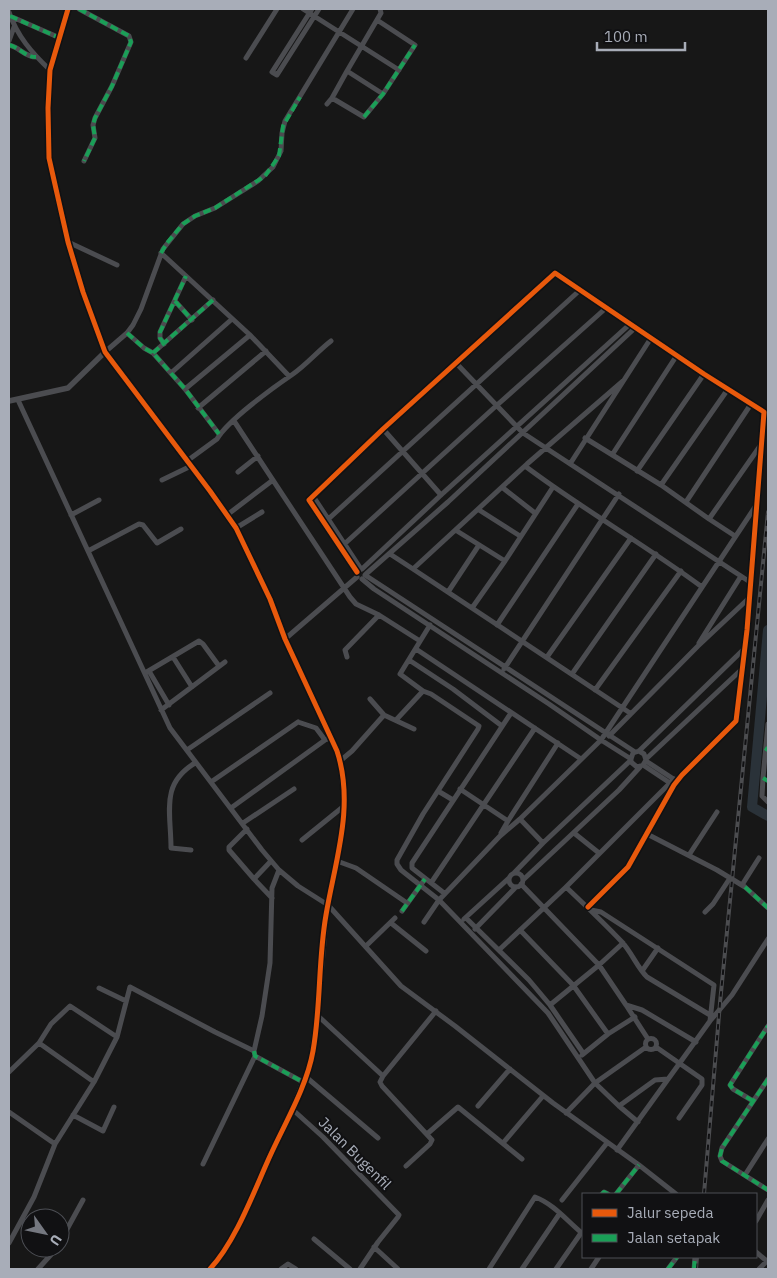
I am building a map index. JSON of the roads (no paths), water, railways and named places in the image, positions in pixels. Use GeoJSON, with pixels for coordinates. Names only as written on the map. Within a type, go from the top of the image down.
{"type":"FeatureCollection","features":[{"type":"Feature","properties":{"kind":"street"},"geometry":{"type":"LineString","coordinates":[[68,9],[50,70],[48,108],[49,158],[68,242],[81,286],[105,352],[236,528],[270,599],[328,739],[340,761],[344,806],[343,827],[338,861],[328,905],[313,1050],[305,1080],[241,1220],[220,1257],[210,1269]]}},
{"type":"Feature","properties":{"kind":"street"},"geometry":{"type":"LineString","coordinates":[[79,9],[115,27],[130,38],[112,86],[96,118],[94,125],[95,138],[84,161]]}},
{"type":"Feature","properties":{"kind":"street"},"geometry":{"type":"LineString","coordinates":[[246,58],[277,9]]}},
{"type":"Feature","properties":{"kind":"street"},"geometry":{"type":"LineString","coordinates":[[303,9],[400,70]]}},
{"type":"Feature","properties":{"kind":"street"},"geometry":{"type":"LineString","coordinates":[[312,13],[278,75],[272,72],[312,13],[319,9]]}},
{"type":"Feature","properties":{"kind":"street"},"geometry":{"type":"LineString","coordinates":[[9,401],[68,388],[127,333],[141,308],[161,253],[183,224],[195,216],[215,208],[258,181],[273,166],[281,151],[285,120],[353,9]]}},
{"type":"Feature","properties":{"kind":"street"},"geometry":{"type":"LineString","coordinates":[[327,104],[363,46],[381,13],[380,9]]}},
{"type":"Feature","properties":{"kind":"street"},"geometry":{"type":"LineString","coordinates":[[9,14],[60,38]]}},
{"type":"Feature","properties":{"kind":"street"},"geometry":{"type":"LineString","coordinates":[[9,14],[20,38],[50,70]]}},
{"type":"Feature","properties":{"kind":"street"},"geometry":{"type":"LineString","coordinates":[[332,98],[364,117],[400,70],[415,44],[377,20]]}},
{"type":"Feature","properties":{"kind":"street"},"geometry":{"type":"LineString","coordinates":[[9,41],[14,27]]}},
{"type":"Feature","properties":{"kind":"street"},"geometry":{"type":"LineString","coordinates":[[9,46],[16,47],[26,55],[36,57]]}},
{"type":"Feature","properties":{"kind":"street"},"geometry":{"type":"LineString","coordinates":[[347,71],[383,94]]}},
{"type":"Feature","properties":{"kind":"street"},"geometry":{"type":"LineString","coordinates":[[68,242],[117,265]]}},
{"type":"Feature","properties":{"kind":"street"},"geometry":{"type":"LineString","coordinates":[[161,253],[250,335],[289,376]]}},
{"type":"Feature","properties":{"kind":"street"},"geometry":{"type":"LineString","coordinates":[[498,950],[566,888],[599,853],[641,814],[674,782],[736,721],[745,648],[764,413],[555,273],[383,429],[308,501],[374,589],[631,759],[633,764],[644,763],[674,782]]}},
{"type":"Feature","properties":{"kind":"street"},"geometry":{"type":"LineString","coordinates":[[164,344],[160,338],[160,332],[186,276]]}},
{"type":"Feature","properties":{"kind":"street"},"geometry":{"type":"LineString","coordinates":[[324,523],[580,290]]}},
{"type":"Feature","properties":{"kind":"street"},"geometry":{"type":"LineString","coordinates":[[153,353],[213,300]]}},
{"type":"Feature","properties":{"kind":"street"},"geometry":{"type":"LineString","coordinates":[[175,301],[192,320]]}},
{"type":"Feature","properties":{"kind":"street"},"geometry":{"type":"LineString","coordinates":[[342,547],[606,308]]}},
{"type":"Feature","properties":{"kind":"street"},"geometry":{"type":"LineString","coordinates":[[171,373],[232,318]]}},
{"type":"Feature","properties":{"kind":"street"},"geometry":{"type":"LineString","coordinates":[[285,639],[344,590],[441,496],[630,324]]}},
{"type":"Feature","properties":{"kind":"street"},"geometry":{"type":"LineString","coordinates":[[361,574],[390,554],[636,328]]}},
{"type":"Feature","properties":{"kind":"street"},"geometry":{"type":"LineString","coordinates":[[127,333],[144,348],[153,353],[219,434]]}},
{"type":"Feature","properties":{"kind":"street"},"geometry":{"type":"LineString","coordinates":[[185,390],[250,335]]}},
{"type":"Feature","properties":{"kind":"street"},"geometry":{"type":"LineString","coordinates":[[570,464],[650,338]]}},
{"type":"Feature","properties":{"kind":"street"},"geometry":{"type":"LineString","coordinates":[[162,480],[189,463],[217,439],[219,434],[234,420],[331,341]]}},
{"type":"Feature","properties":{"kind":"street"},"geometry":{"type":"LineString","coordinates":[[198,408],[266,352]]}},
{"type":"Feature","properties":{"kind":"street"},"geometry":{"type":"LineString","coordinates":[[612,455],[677,355]]}},
{"type":"Feature","properties":{"kind":"street"},"geometry":{"type":"LineString","coordinates":[[456,363],[523,433],[619,494],[750,582]]}},
{"type":"Feature","properties":{"kind":"street"},"geometry":{"type":"LineString","coordinates":[[637,471],[704,374]]}},
{"type":"Feature","properties":{"kind":"street"},"geometry":{"type":"LineString","coordinates":[[413,570],[525,466],[623,381]]}},
{"type":"Feature","properties":{"kind":"street"},"geometry":{"type":"LineString","coordinates":[[661,486],[728,389]]}},
{"type":"Feature","properties":{"kind":"street"},"geometry":{"type":"LineString","coordinates":[[18,400],[147,672],[170,728],[271,861],[298,886],[328,905],[401,986],[510,1068],[543,1096],[640,1165],[675,1193]]}},
{"type":"Feature","properties":{"kind":"street"},"geometry":{"type":"LineString","coordinates":[[686,502],[751,404]]}},
{"type":"Feature","properties":{"kind":"street"},"geometry":{"type":"LineString","coordinates":[[234,420],[344,590],[356,604],[379,615],[420,641]]}},
{"type":"Feature","properties":{"kind":"street"},"geometry":{"type":"LineString","coordinates":[[383,429],[441,496]]}},
{"type":"Feature","properties":{"kind":"street"},"geometry":{"type":"LineString","coordinates":[[585,438],[736,536]]}},
{"type":"Feature","properties":{"kind":"street"},"geometry":{"type":"LineString","coordinates":[[710,519],[760,446]]}},
{"type":"Feature","properties":{"kind":"street"},"geometry":{"type":"LineString","coordinates":[[238,472],[258,456]]}},
{"type":"Feature","properties":{"kind":"street"},"geometry":{"type":"LineString","coordinates":[[525,466],[553,487],[656,554],[702,587]]}},
{"type":"Feature","properties":{"kind":"street"},"geometry":{"type":"LineString","coordinates":[[227,515],[274,480]]}},
{"type":"Feature","properties":{"kind":"street"},"geometry":{"type":"LineString","coordinates":[[472,608],[553,487]]}},
{"type":"Feature","properties":{"kind":"street"},"geometry":{"type":"LineString","coordinates":[[503,488],[535,513]]}},
{"type":"Feature","properties":{"kind":"street"},"geometry":{"type":"LineString","coordinates":[[502,672],[619,494]]}},
{"type":"Feature","properties":{"kind":"street"},"geometry":{"type":"LineString","coordinates":[[313,496],[329,519],[336,537]]}},
{"type":"Feature","properties":{"kind":"street"},"geometry":{"type":"LineString","coordinates":[[71,515],[99,500]]}},
{"type":"Feature","properties":{"kind":"street"},"geometry":{"type":"LineString","coordinates":[[497,625],[578,504]]}},
{"type":"Feature","properties":{"kind":"street"},"geometry":{"type":"LineString","coordinates":[[607,734],[622,707],[756,507]]}},
{"type":"Feature","properties":{"kind":"street"},"geometry":{"type":"LineString","coordinates":[[479,510],[520,536]]}},
{"type":"Feature","properties":{"kind":"street"},"geometry":{"type":"LineString","coordinates":[[236,528],[262,512]]}},
{"type":"Feature","properties":{"kind":"street"},"geometry":{"type":"LineString","coordinates":[[88,551],[139,524],[143,525],[157,543],[181,529]]}},
{"type":"Feature","properties":{"kind":"street"},"geometry":{"type":"LineString","coordinates":[[457,531],[505,561]]}},
{"type":"Feature","properties":{"kind":"street"},"geometry":{"type":"LineString","coordinates":[[547,657],[631,538]]}},
{"type":"Feature","properties":{"kind":"street"},"geometry":{"type":"LineString","coordinates":[[448,592],[479,545]]}},
{"type":"Feature","properties":{"kind":"street"},"geometry":{"type":"LineString","coordinates":[[390,554],[630,713]]}},
{"type":"Feature","properties":{"kind":"street"},"geometry":{"type":"LineString","coordinates":[[572,674],[656,554]]}},
{"type":"Feature","properties":{"kind":"street"},"geometry":{"type":"LineString","coordinates":[[595,690],[681,572]]}},
{"type":"Feature","properties":{"kind":"street"},"geometry":{"type":"LineString","coordinates":[[361,574],[607,734],[637,752],[644,754],[644,763]]}},
{"type":"Feature","properties":{"kind":"street"},"geometry":{"type":"LineString","coordinates":[[698,646],[741,576]]}},
{"type":"Feature","properties":{"kind":"street"},"geometry":{"type":"LineString","coordinates":[[424,922],[444,893],[500,836],[520,819],[749,598]]}},
{"type":"Feature","properties":{"kind":"street"},"geometry":{"type":"LineString","coordinates":[[347,657],[345,650],[379,615]]}},
{"type":"Feature","properties":{"kind":"street"},"geometry":{"type":"LineString","coordinates":[[430,626],[400,675],[479,726],[438,791],[397,860],[397,864],[401,870],[439,900],[548,1013],[595,1083],[638,1122]]}},
{"type":"Feature","properties":{"kind":"street"},"geometry":{"type":"LineString","coordinates":[[147,672],[199,641],[219,666]]}},
{"type":"Feature","properties":{"kind":"street"},"geometry":{"type":"LineString","coordinates":[[460,923],[509,878],[745,648]]}},
{"type":"Feature","properties":{"kind":"street"},"geometry":{"type":"LineString","coordinates":[[416,649],[581,759]]}},
{"type":"Feature","properties":{"kind":"street"},"geometry":{"type":"LineString","coordinates":[[173,657],[192,687]]}},
{"type":"Feature","properties":{"kind":"street"},"geometry":{"type":"LineString","coordinates":[[409,660],[453,689],[502,726]]}},
{"type":"Feature","properties":{"kind":"street"},"geometry":{"type":"LineString","coordinates":[[161,710],[225,662]]}},
{"type":"Feature","properties":{"kind":"street"},"geometry":{"type":"LineString","coordinates":[[470,933],[742,669]]}},
{"type":"Feature","properties":{"kind":"street"},"geometry":{"type":"LineString","coordinates":[[147,672],[169,704]]}},
{"type":"Feature","properties":{"kind":"street"},"geometry":{"type":"LineString","coordinates":[[396,720],[423,690]]}},
{"type":"Feature","properties":{"kind":"street"},"geometry":{"type":"LineString","coordinates":[[187,750],[270,693]]}},
{"type":"Feature","properties":{"kind":"street"},"geometry":{"type":"LineString","coordinates":[[370,699],[384,714],[414,729]]}},
{"type":"Feature","properties":{"kind":"street"},"geometry":{"type":"LineString","coordinates":[[444,893],[412,868],[412,863],[511,713]]}},
{"type":"Feature","properties":{"kind":"street"},"geometry":{"type":"LineString","coordinates":[[340,761],[352,751],[384,714]]}},
{"type":"Feature","properties":{"kind":"street"},"geometry":{"type":"LineString","coordinates":[[211,782],[299,719],[316,728],[328,739]]}},
{"type":"Feature","properties":{"kind":"street"},"geometry":{"type":"LineString","coordinates":[[768,724],[767,749],[762,778],[762,797],[768,802]]}},
{"type":"Feature","properties":{"kind":"street"},"geometry":{"type":"LineString","coordinates":[[431,883],[535,728]]}},
{"type":"Feature","properties":{"kind":"street"},"geometry":{"type":"LineString","coordinates":[[231,808],[328,739]]}},
{"type":"Feature","properties":{"kind":"street"},"geometry":{"type":"LineString","coordinates":[[500,836],[508,820],[558,743]]}},
{"type":"Feature","properties":{"kind":"street"},"geometry":{"type":"LineString","coordinates":[[190,850],[171,848],[170,800],[171,791],[177,778],[183,770],[195,763]]}},
{"type":"Feature","properties":{"kind":"street"},"geometry":{"type":"LineString","coordinates":[[762,778],[768,781]]}},
{"type":"Feature","properties":{"kind":"street"},"geometry":{"type":"LineString","coordinates":[[590,909],[597,897],[624,872],[647,834],[674,782]]}},
{"type":"Feature","properties":{"kind":"street"},"geometry":{"type":"LineString","coordinates":[[243,823],[294,789]]}},
{"type":"Feature","properties":{"kind":"street"},"geometry":{"type":"LineString","coordinates":[[460,789],[508,820]]}},
{"type":"Feature","properties":{"kind":"street"},"geometry":{"type":"LineString","coordinates":[[438,791],[453,800]]}},
{"type":"Feature","properties":{"kind":"street"},"geometry":{"type":"LineString","coordinates":[[302,840],[344,806]]}},
{"type":"Feature","properties":{"kind":"street"},"geometry":{"type":"LineString","coordinates":[[689,855],[717,812]]}},
{"type":"Feature","properties":{"kind":"street"},"geometry":{"type":"LineString","coordinates":[[520,819],[543,843]]}},
{"type":"Feature","properties":{"kind":"street"},"geometry":{"type":"LineString","coordinates":[[247,829],[235,840],[229,849],[272,898]]}},
{"type":"Feature","properties":{"kind":"street"},"geometry":{"type":"LineString","coordinates":[[574,833],[599,853]]}},
{"type":"Feature","properties":{"kind":"street"},"geometry":{"type":"LineString","coordinates":[[647,834],[742,885],[768,908]]}},
{"type":"Feature","properties":{"kind":"street"},"geometry":{"type":"LineString","coordinates":[[742,885],[759,858]]}},
{"type":"Feature","properties":{"kind":"street"},"geometry":{"type":"LineString","coordinates":[[254,879],[271,861]]}},
{"type":"Feature","properties":{"kind":"street"},"geometry":{"type":"LineString","coordinates":[[338,861],[356,868],[407,903]]}},
{"type":"Feature","properties":{"kind":"street"},"geometry":{"type":"LineString","coordinates":[[203,1164],[255,1053],[270,963],[273,883],[280,870]]}},
{"type":"Feature","properties":{"kind":"street"},"geometry":{"type":"LineString","coordinates":[[514,873],[520,874],[520,884],[599,965],[648,1039]]}},
{"type":"Feature","properties":{"kind":"street"},"geometry":{"type":"LineString","coordinates":[[509,878],[510,884],[520,884]]}},
{"type":"Feature","properties":{"kind":"street"},"geometry":{"type":"LineString","coordinates":[[705,912],[713,904],[730,878]]}},
{"type":"Feature","properties":{"kind":"street"},"geometry":{"type":"LineString","coordinates":[[402,911],[425,879]]}},
{"type":"Feature","properties":{"kind":"street"},"geometry":{"type":"LineString","coordinates":[[566,888],[590,909],[623,943],[642,971],[658,984],[710,1015]]}},
{"type":"Feature","properties":{"kind":"street"},"geometry":{"type":"LineString","coordinates":[[590,909],[601,912],[713,984],[710,1021]]}},
{"type":"Feature","properties":{"kind":"street"},"geometry":{"type":"LineString","coordinates":[[366,946],[395,918]]}},
{"type":"Feature","properties":{"kind":"street"},"geometry":{"type":"LineString","coordinates":[[466,918],[529,980],[550,1004],[583,1053]]}},
{"type":"Feature","properties":{"kind":"street"},"geometry":{"type":"LineString","coordinates":[[390,923],[426,951]]}},
{"type":"Feature","properties":{"kind":"street"},"geometry":{"type":"LineString","coordinates":[[520,930],[573,985],[608,1034]]}},
{"type":"Feature","properties":{"kind":"street"},"geometry":{"type":"LineString","coordinates":[[617,1150],[710,1021],[732,995],[768,939]]}},
{"type":"Feature","properties":{"kind":"street"},"geometry":{"type":"LineString","coordinates":[[550,1004],[623,943]]}},
{"type":"Feature","properties":{"kind":"street"},"geometry":{"type":"LineString","coordinates":[[642,971],[658,948]]}},
{"type":"Feature","properties":{"kind":"street"},"geometry":{"type":"LineString","coordinates":[[28,1208],[55,1144],[94,1082],[117,1037],[130,987],[305,1080],[378,1138]]}},
{"type":"Feature","properties":{"kind":"street"},"geometry":{"type":"LineString","coordinates":[[99,988],[126,1001]]}},
{"type":"Feature","properties":{"kind":"street"},"geometry":{"type":"LineString","coordinates":[[626,1005],[642,1010],[696,1042]]}},
{"type":"Feature","properties":{"kind":"street"},"geometry":{"type":"LineString","coordinates":[[9,1072],[39,1043],[51,1024],[70,1006],[117,1037]]}},
{"type":"Feature","properties":{"kind":"street"},"geometry":{"type":"LineString","coordinates":[[406,1166],[431,1142],[431,1139],[380,1082],[436,1011]]}},
{"type":"Feature","properties":{"kind":"street"},"geometry":{"type":"LineString","coordinates":[[317,1015],[383,1076]]}},
{"type":"Feature","properties":{"kind":"street"},"geometry":{"type":"LineString","coordinates":[[578,1058],[608,1034],[635,1017]]}},
{"type":"Feature","properties":{"kind":"street"},"geometry":{"type":"LineString","coordinates":[[753,1101],[733,1089],[730,1084],[768,1026]]}},
{"type":"Feature","properties":{"kind":"street"},"geometry":{"type":"LineString","coordinates":[[648,1039],[655,1040],[656,1047],[701,1077],[703,1082],[679,1118]]}},
{"type":"Feature","properties":{"kind":"street"},"geometry":{"type":"LineString","coordinates":[[646,1047],[645,1043],[648,1039]]}},
{"type":"Feature","properties":{"kind":"street"},"geometry":{"type":"LineString","coordinates":[[39,1043],[94,1082]]}},
{"type":"Feature","properties":{"kind":"street"},"geometry":{"type":"LineString","coordinates":[[646,1047],[651,1050],[656,1047]]}},
{"type":"Feature","properties":{"kind":"street"},"geometry":{"type":"LineString","coordinates":[[566,1113],[595,1083],[646,1047]]}},
{"type":"Feature","properties":{"kind":"street"},"geometry":{"type":"LineString","coordinates":[[478,1106],[510,1068]]}},
{"type":"Feature","properties":{"kind":"street"},"geometry":{"type":"LineString","coordinates":[[619,1106],[654,1080],[668,1079]]}},
{"type":"Feature","properties":{"kind":"street"},"geometry":{"type":"LineString","coordinates":[[768,1080],[721,1152],[720,1158],[768,1190]]}},
{"type":"Feature","properties":{"kind":"street"},"geometry":{"type":"LineString","coordinates":[[503,1143],[543,1096]]}},
{"type":"Feature","properties":{"kind":"street"},"geometry":{"type":"LineString","coordinates":[[427,1134],[458,1107],[522,1159]]}},
{"type":"Feature","properties":{"kind":"street"},"geometry":{"type":"LineString","coordinates":[[72,1115],[104,1131],[114,1108]]}},
{"type":"Feature","properties":{"kind":"street","name":"Jalan Bugenfil"},"geometry":{"type":"LineString","coordinates":[[292,1110],[337,1152],[399,1215],[374,1247]]}},
{"type":"Feature","properties":{"kind":"street"},"geometry":{"type":"LineString","coordinates":[[9,1112],[55,1144]]}},
{"type":"Feature","properties":{"kind":"street"},"geometry":{"type":"LineString","coordinates":[[744,1175],[768,1138]]}},
{"type":"Feature","properties":{"kind":"street"},"geometry":{"type":"LineString","coordinates":[[562,1200],[607,1143]]}},
{"type":"Feature","properties":{"kind":"street"},"geometry":{"type":"LineString","coordinates":[[617,1193],[640,1165]]}},
{"type":"Feature","properties":{"kind":"street"},"geometry":{"type":"LineString","coordinates":[[489,1269],[535,1197],[543,1200],[560,1213],[582,1234],[556,1269]]}},
{"type":"Feature","properties":{"kind":"street"},"geometry":{"type":"LineString","coordinates":[[70,1224],[83,1200]]}},
{"type":"Feature","properties":{"kind":"street"},"geometry":{"type":"LineString","coordinates":[[757,1219],[768,1200]]}},
{"type":"Feature","properties":{"kind":"street"},"geometry":{"type":"LineString","coordinates":[[522,1269],[560,1213]]}},
{"type":"Feature","properties":{"kind":"street"},"geometry":{"type":"LineString","coordinates":[[9,1243],[20,1224]]}},
{"type":"Feature","properties":{"kind":"street"},"geometry":{"type":"LineString","coordinates":[[314,1239],[350,1269]]}},
{"type":"Feature","properties":{"kind":"street"},"geometry":{"type":"LineString","coordinates":[[360,1269],[374,1247],[398,1269]]}},
{"type":"Feature","properties":{"kind":"street"},"geometry":{"type":"LineString","coordinates":[[757,1253],[768,1262],[759,1269]]}},
{"type":"Feature","properties":{"kind":"street"},"geometry":{"type":"LineString","coordinates":[[38,1269],[48,1258]]}},
{"type":"Feature","properties":{"kind":"street"},"geometry":{"type":"LineString","coordinates":[[591,1269],[598,1258]]}},
{"type":"Feature","properties":{"kind":"street"},"geometry":{"type":"LineString","coordinates":[[668,1269],[676,1258]]}},
{"type":"Feature","properties":{"kind":"street"},"geometry":{"type":"LineString","coordinates":[[281,1269],[288,1264],[296,1269]]}},
{"type":"Feature","properties":{"kind":"waterway"},"geometry":{"type":"LineString","coordinates":[[768,630],[752,807],[768,816]]}},
{"type":"Feature","properties":{"kind":"railway"},"geometry":{"type":"LineString","coordinates":[[704,1193],[720,1003],[768,512]]}},
{"type":"Feature","properties":{"kind":"railway"},"geometry":{"type":"LineString","coordinates":[[696,1269],[697,1258]]}}]}
